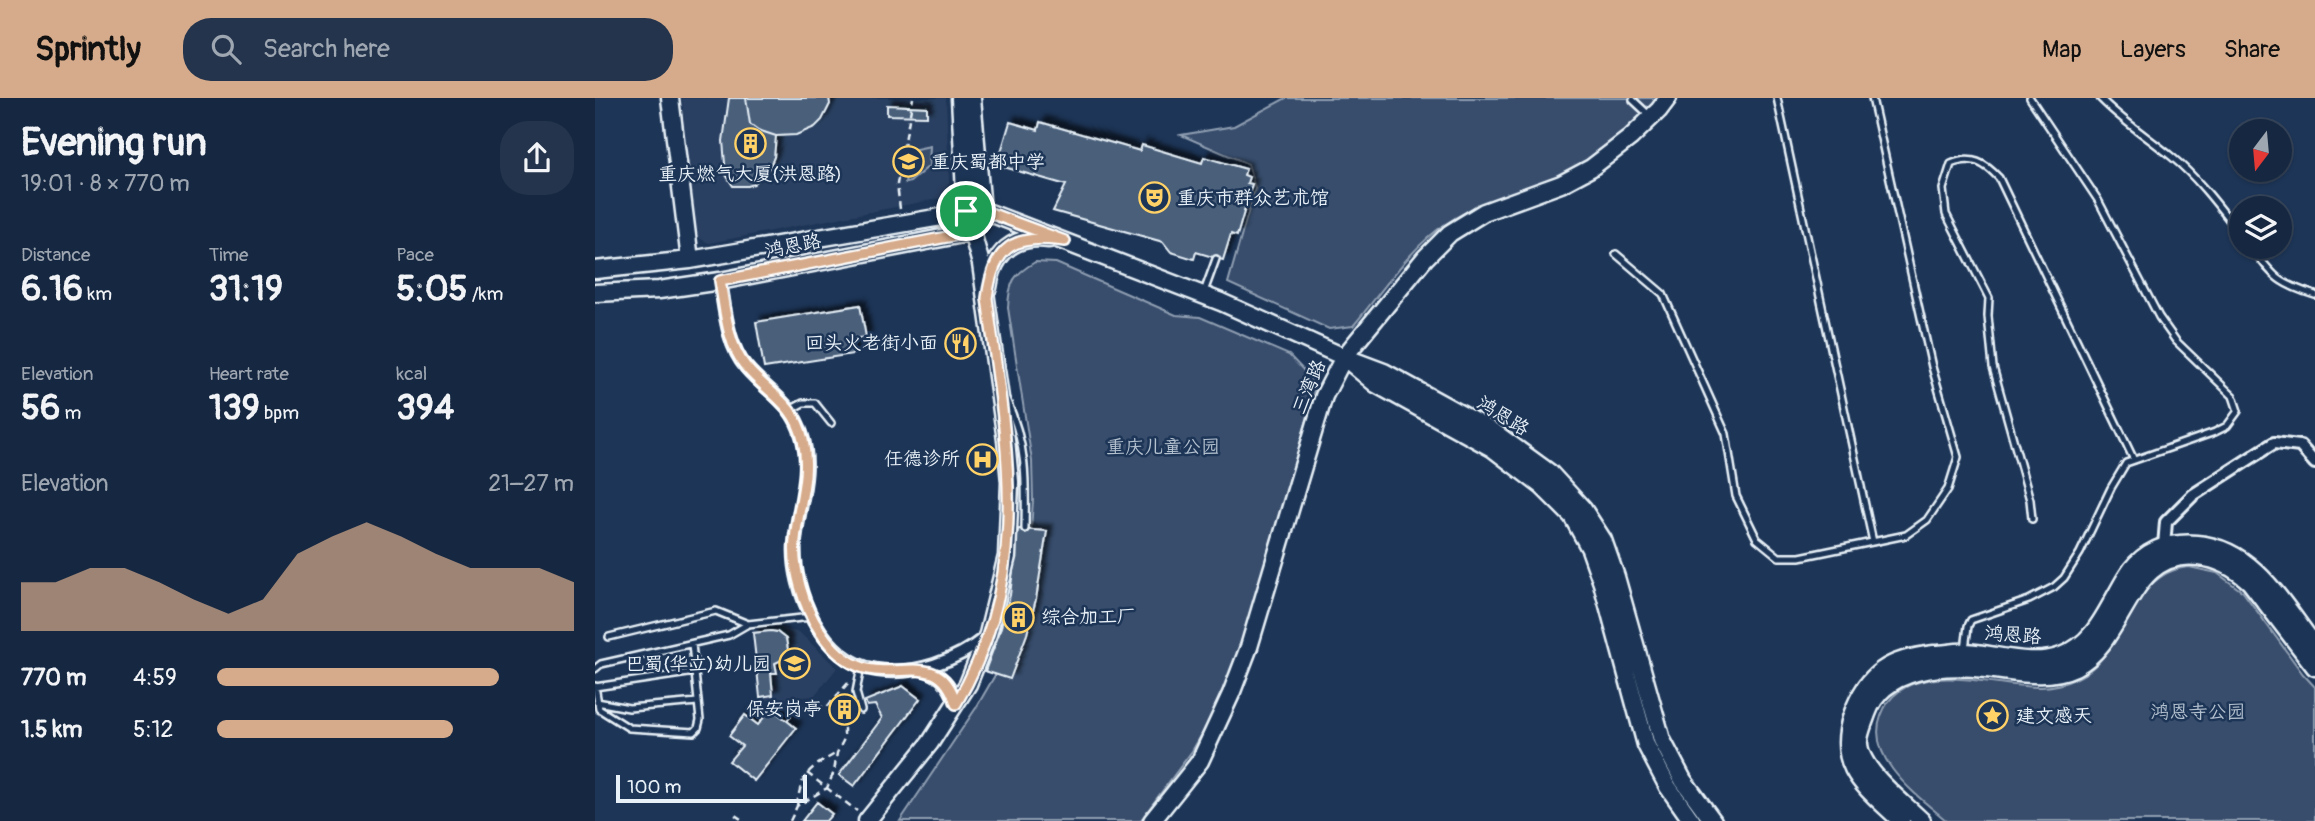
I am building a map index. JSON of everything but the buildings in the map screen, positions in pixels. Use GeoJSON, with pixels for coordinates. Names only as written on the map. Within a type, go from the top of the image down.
{"type":"FeatureCollection","features":[{"type":"Feature","properties":{"kind":"main road"},"geometry":{"type":"LineString","coordinates":[[670,98],[690,260]]}},
{"type":"Feature","properties":{"kind":"main road"},"geometry":{"type":"LineString","coordinates":[[960,98],[974,210]]}},
{"type":"Feature","properties":{"kind":"main road"},"geometry":{"type":"LineString","coordinates":[[868,820],[930,743],[968,684],[988,634],[1007,555],[1010,518],[1009,471],[987,298],[973,232],[972,98]]}},
{"type":"Feature","properties":{"kind":"main road","name":"三湾路"},"geometry":{"type":"LineString","coordinates":[[1152,821],[1200,761],[1231,694],[1249,647],[1324,396],[1344,357],[1425,258],[1450,233],[1484,212],[1561,184],[1591,168],[1651,117],[1668,98]]}},
{"type":"Feature","properties":{"kind":"main road","name":"鸿恩路"},"geometry":{"type":"LineString","coordinates":[[595,270],[690,260],[974,210],[1065,241],[1221,302],[1384,372],[1495,433],[1550,473],[1583,509],[1603,540],[1616,577],[1662,740],[1683,780],[1713,821]]}},
{"type":"Feature","properties":{"kind":"main road","name":"鸿恩路"},"geometry":{"type":"LineString","coordinates":[[595,293],[659,290],[720,281],[973,232]]}},
{"type":"Feature","properties":{"kind":"main road"},"geometry":{"type":"LineString","coordinates":[[987,298],[993,268],[998,257],[1008,247],[1021,240],[1039,237],[1065,241]]}},
{"type":"Feature","properties":{"kind":"main road"},"geometry":{"type":"LineString","coordinates":[[939,239],[965,246],[981,264]]}},
{"type":"Feature","properties":{"kind":"main road","name":"鸿恩路"},"geometry":{"type":"LineString","coordinates":[[1344,357],[1376,384],[1492,448],[1543,487],[1572,516],[1590,549],[1602,583],[1646,745],[1668,786],[1692,821]]}},
{"type":"Feature","properties":{"kind":"main road"},"geometry":{"type":"LineString","coordinates":[[2164,546],[2205,544],[2234,554],[2257,572],[2315,646]]}},
{"type":"Feature","properties":{"kind":"main road","name":"鸿恩路"},"geometry":{"type":"LineString","coordinates":[[1901,821],[1867,788],[1851,766],[1845,743],[1854,707],[1873,676],[1892,663],[1917,656],[1964,652],[2028,660],[2059,657],[2076,649],[2089,638],[2128,574],[2139,561],[2164,546]]}},
{"type":"Feature","properties":{"kind":"main road","name":"鸿恩路"},"geometry":{"type":"LineString","coordinates":[[1922,821],[1877,777],[1865,761],[1859,744],[1870,706],[1885,686],[1903,675],[1943,668],[1982,668],[2046,674],[2075,667],[2100,646],[2140,582],[2160,562],[2181,556],[2202,557],[2215,560],[2239,572],[2250,582],[2315,667]]}},
{"type":"Feature","properties":{"kind":"street"},"geometry":{"type":"LineString","coordinates":[[720,281],[732,342],[738,356],[746,368],[790,410],[803,440],[805,486],[795,553],[812,617],[827,642],[849,661],[861,667],[883,671],[920,668],[961,654],[988,634]]}},
{"type":"Feature","properties":{"kind":"street"},"geometry":{"type":"LineString","coordinates":[[2164,546],[2166,522],[2193,495],[2274,443],[2300,446],[2315,463]]}},
{"type":"Feature","properties":{"kind":"street"},"geometry":{"type":"LineString","coordinates":[[920,668],[945,680],[952,690],[956,704]]}},
{"type":"Feature","properties":{"kind":"lane"},"geometry":{"type":"LineString","coordinates":[[1777,98],[1873,542]]}},
{"type":"Feature","properties":{"kind":"lane"},"geometry":{"type":"LineString","coordinates":[[1616,254],[1663,294],[1668,303],[1726,434],[1735,496],[1757,539],[1779,557],[1800,557],[1906,535],[1927,520],[1948,489],[1958,457],[1932,367],[1872,98]]}},
{"type":"Feature","properties":{"kind":"lane"},"geometry":{"type":"LineString","coordinates":[[1964,652],[1971,620],[2029,600],[2054,587],[2064,578],[2080,553],[2126,463],[2215,432],[2227,426],[2238,411],[2233,396],[2176,341],[2159,317],[2098,200],[2030,98]]}},
{"type":"Feature","properties":{"kind":"lane"},"geometry":{"type":"LineString","coordinates":[[2100,98],[2118,117],[2175,159],[2229,219]]}},
{"type":"Feature","properties":{"kind":"lane"},"geometry":{"type":"LineString","coordinates":[[1633,100],[1651,117]]}},
{"type":"Feature","properties":{"kind":"lane"},"geometry":{"type":"LineString","coordinates":[[2032,519],[2030,500],[1993,367],[1989,298],[1947,214],[1943,189],[1951,164],[1961,160],[1976,161],[1987,165],[1999,178],[2134,460]]}},
{"type":"Feature","properties":{"kind":"lane"},"geometry":{"type":"LineString","coordinates":[[1202,295],[1216,259]]}},
{"type":"Feature","properties":{"kind":"lane"},"geometry":{"type":"LineString","coordinates":[[2260,259],[2275,279],[2315,295]]}},
{"type":"Feature","properties":{"kind":"lane"},"geometry":{"type":"LineString","coordinates":[[998,382],[1016,420],[1024,450],[1025,529]]}},
{"type":"Feature","properties":{"kind":"lane"},"geometry":{"type":"LineString","coordinates":[[790,410],[803,402],[815,403],[831,423]]}},
{"type":"Feature","properties":{"kind":"lane"},"geometry":{"type":"LineString","coordinates":[[609,637],[716,611],[748,624]]}},
{"type":"Feature","properties":{"kind":"lane"},"geometry":{"type":"LineString","coordinates":[[595,669],[601,664],[729,635],[748,624],[812,617]]}},
{"type":"Feature","properties":{"kind":"lane"},"geometry":{"type":"LineString","coordinates":[[692,644],[695,672],[700,723],[697,731],[692,733],[627,727],[602,712],[597,702],[595,687],[695,672]]}},
{"type":"Feature","properties":{"kind":"lane"},"geometry":{"type":"LineString","coordinates":[[861,667],[856,692],[861,710]]}},
{"type":"Feature","properties":{"kind":"lane"},"geometry":{"type":"LineString","coordinates":[[597,702],[632,708],[698,702]]}},
{"type":"Feature","properties":{"kind":"path"},"geometry":{"type":"LineString","coordinates":[[902,223],[897,184],[913,98]]}},
{"type":"Feature","properties":{"kind":"path"},"geometry":{"type":"LineString","coordinates":[[827,707],[835,698]]}},
{"type":"Feature","properties":{"kind":"path"},"geometry":{"type":"LineString","coordinates":[[787,721],[797,708],[827,707],[836,714],[844,730],[844,739],[827,788],[797,806]]}},
{"type":"Feature","properties":{"kind":"path"},"geometry":{"type":"LineString","coordinates":[[790,821],[797,806],[801,783],[807,773],[814,765],[837,753]]}},
{"type":"Feature","properties":{"kind":"path"},"geometry":{"type":"LineString","coordinates":[[807,773],[868,820]]}},
{"type":"Feature","properties":{"kind":"path"},"geometry":{"type":"LineString","coordinates":[[735,815],[744,821]]}},
{"type":"Feature","properties":{"kind":"shaded area"},"geometry":{"type":"Polygon","coordinates":[[[682,98],[946,98],[949,183],[942,198],[709,243],[693,235],[682,98]]]}},
{"type":"Feature","properties":{"kind":"shaded area","name":"巴蜀(华立)幼儿园"},"geometry":{"type":"Polygon","coordinates":[[[781,628],[800,633],[837,668],[814,696],[758,701],[760,697],[753,630],[781,628]]]}},
{"type":"Feature","properties":{"kind":"green space"},"geometry":{"type":"Polygon","coordinates":[[[1286,98],[1661,98],[1611,145],[1575,171],[1547,184],[1489,202],[1447,223],[1409,257],[1353,326],[1329,329],[1228,283],[1255,188],[1248,164],[1181,135],[1234,126],[1286,98]]]}},
{"type":"Feature","properties":{"kind":"green space"},"geometry":{"type":"Polygon","coordinates":[[[930,146],[929,166],[905,183],[912,150],[930,146]]]}},
{"type":"Feature","properties":{"kind":"green space","name":"重庆儿童公园"},"geometry":{"type":"Polygon","coordinates":[[[1035,262],[1056,263],[1176,315],[1200,317],[1289,355],[1310,377],[1314,390],[1312,403],[1234,668],[1212,717],[1192,751],[1140,821],[900,821],[976,708],[998,670],[1030,546],[1032,461],[1008,308],[1011,285],[1017,275],[1035,262]]]}},
{"type":"Feature","properties":{"kind":"green space","name":"鸿恩寺公园"},"geometry":{"type":"Polygon","coordinates":[[[2189,567],[2217,573],[2243,592],[2315,687],[2315,821],[1947,821],[1909,788],[1887,762],[1880,747],[1878,732],[1881,716],[1892,697],[1909,685],[1929,680],[1952,679],[2041,687],[2073,680],[2094,667],[2108,651],[2140,598],[2153,583],[2169,572],[2189,567]]]}},
{"type":"Feature","properties":{"kind":"place","name":"重庆燃气大厦(洪恩路)"},"geometry":{"type":"Point","coordinates":[750,143]}},
{"type":"Feature","properties":{"kind":"place","name":"重庆蜀都中学"},"geometry":{"type":"Point","coordinates":[908,162]}},
{"type":"Feature","properties":{"kind":"place","name":"重庆市群众艺术馆"},"geometry":{"type":"Point","coordinates":[1154,198]}},
{"type":"Feature","properties":{"kind":"place","name":"回头火老街小面"},"geometry":{"type":"Point","coordinates":[961,343]}},
{"type":"Feature","properties":{"kind":"place","name":"任德诊所"},"geometry":{"type":"Point","coordinates":[983,459]}},
{"type":"Feature","properties":{"kind":"place","name":"综合加工厂"},"geometry":{"type":"Point","coordinates":[1018,617]}},
{"type":"Feature","properties":{"kind":"place","name":"巴蜀(华立)幼儿园"},"geometry":{"type":"Point","coordinates":[794,664]}},
{"type":"Feature","properties":{"kind":"place","name":"保安岗亭"},"geometry":{"type":"Point","coordinates":[845,709]}},
{"type":"Feature","properties":{"kind":"place","name":"建文感天"},"geometry":{"type":"Point","coordinates":[1993,716]}},
{"type":"Feature","properties":{"kind":"route"},"geometry":{"type":"LineString","coordinates":[[982,210],[1065,241],[1039,237],[1021,240],[998,257],[989,280],[987,298],[1006,440],[1010,518],[1007,555],[988,634],[968,684],[956,704],[952,690],[945,680],[935,673],[920,668],[883,671],[861,667],[839,654],[817,628],[806,603],[795,553],[805,486],[803,440],[797,421],[786,405],[746,368],[738,356],[732,342],[720,281],[973,232],[966,211],[982,210]]}}]}
